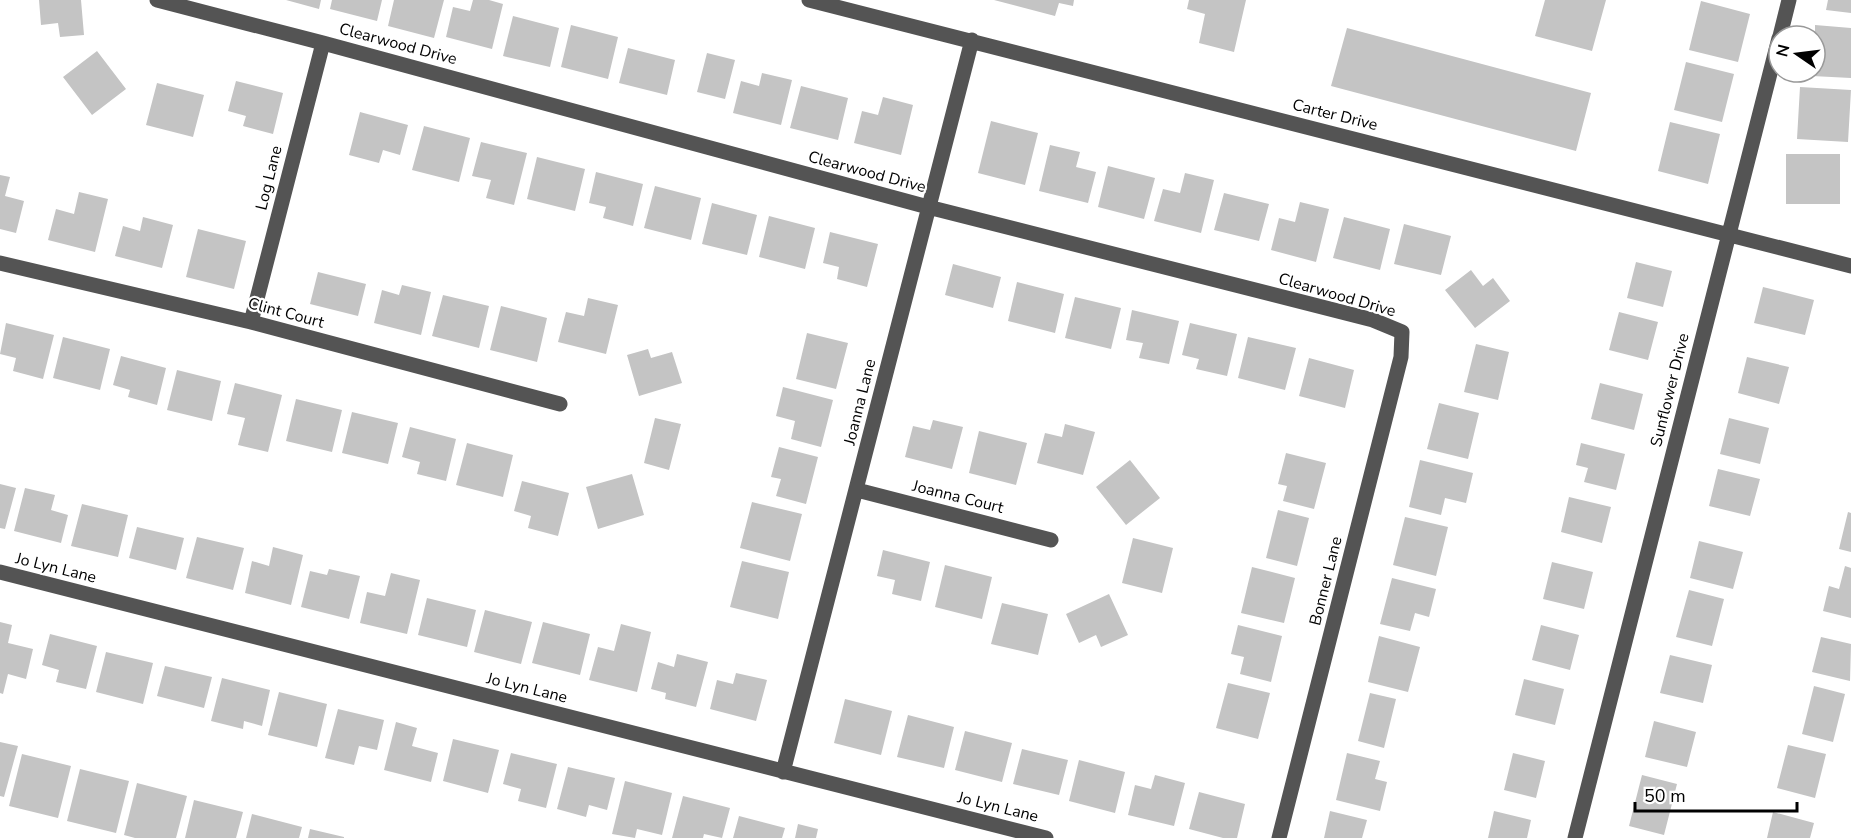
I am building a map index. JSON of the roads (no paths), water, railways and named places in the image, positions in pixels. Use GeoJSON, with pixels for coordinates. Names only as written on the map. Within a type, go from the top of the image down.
{"type":"FeatureCollection","features":[{"type":"Feature","properties":{"kind":"street","name":"Clearwood Drive"},"geometry":{"type":"LineString","coordinates":[[157,0],[927,207],[1373,320],[1402,332]]}},
{"type":"Feature","properties":{"kind":"street","name":"Carter Drive"},"geometry":{"type":"LineString","coordinates":[[809,0],[1851,266]]}},
{"type":"Feature","properties":{"kind":"street","name":"Sunflower Drive"},"geometry":{"type":"LineString","coordinates":[[1783,24],[1789,0]]}},
{"type":"Feature","properties":{"kind":"street","name":"Joanna Lane"},"geometry":{"type":"LineString","coordinates":[[783,772],[857,490],[927,207],[972,40]]}},
{"type":"Feature","properties":{"kind":"street","name":"Log Lane"},"geometry":{"type":"LineString","coordinates":[[251,322],[323,43]]}},
{"type":"Feature","properties":{"kind":"street","name":"Sunflower Drive"},"geometry":{"type":"LineString","coordinates":[[1575,838],[1767,84]]}},
{"type":"Feature","properties":{"kind":"street","name":"Clint Court"},"geometry":{"type":"LineString","coordinates":[[0,263],[251,322],[560,404]]}},
{"type":"Feature","properties":{"kind":"street","name":"Bonner Lane"},"geometry":{"type":"LineString","coordinates":[[1279,838],[1401,357],[1402,332]]}},
{"type":"Feature","properties":{"kind":"street","name":"Joanna Court"},"geometry":{"type":"LineString","coordinates":[[857,490],[1051,540]]}},
{"type":"Feature","properties":{"kind":"street","name":"Jo Lyn Lane"},"geometry":{"type":"LineString","coordinates":[[0,572],[783,772],[1011,834],[1046,838]]}}]}
